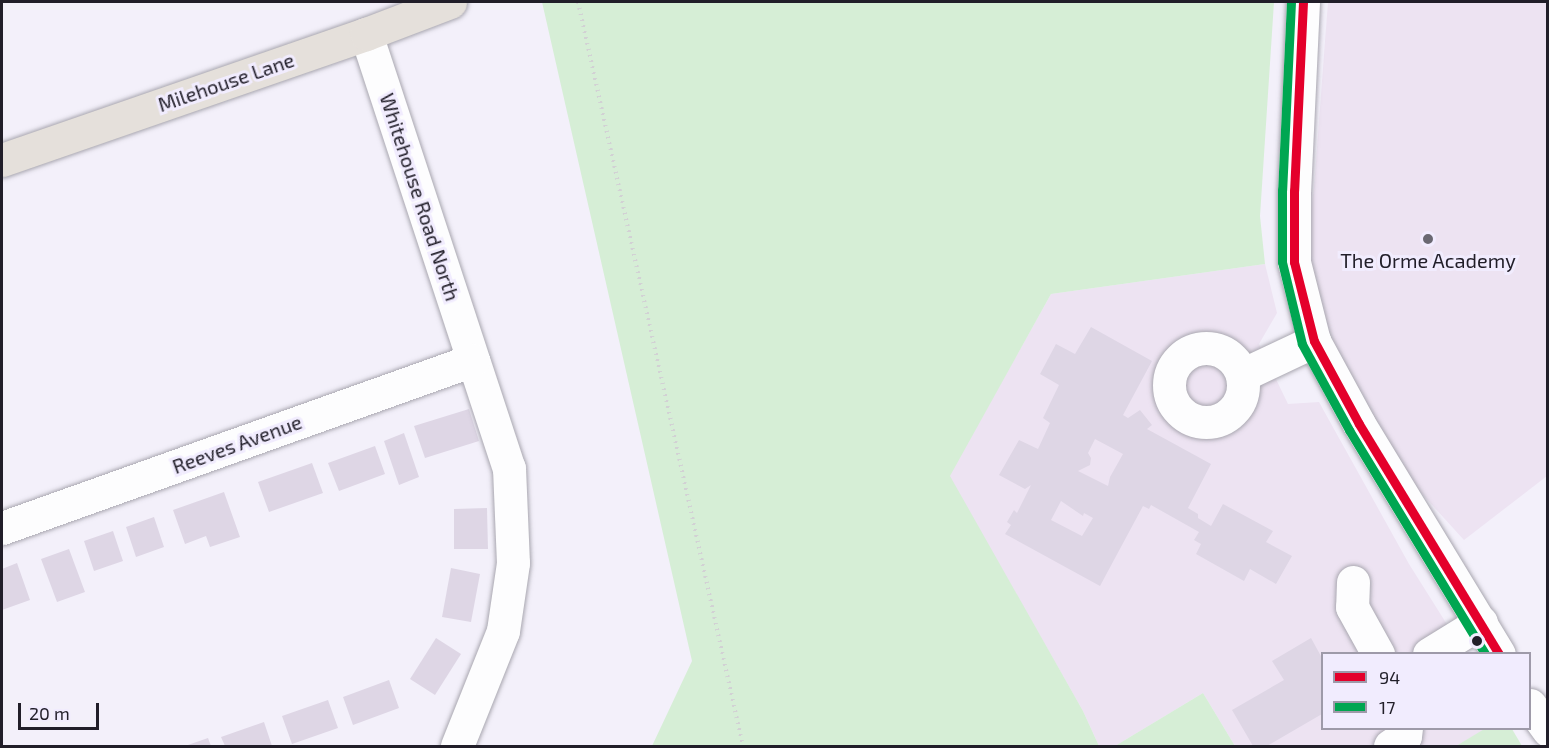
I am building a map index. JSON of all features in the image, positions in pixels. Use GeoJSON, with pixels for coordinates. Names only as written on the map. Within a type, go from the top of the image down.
{"type":"FeatureCollection","features":[{"type":"Feature","properties":{"kind":"main road","name":"Milehouse Lane"},"geometry":{"type":"LineString","coordinates":[[2,160],[366,34],[450,2]]}},
{"type":"Feature","properties":{"kind":"street"},"geometry":{"type":"LineString","coordinates":[[1303,2],[1294,191],[1294,262],[1314,341],[1359,424],[1498,652]]}},
{"type":"Feature","properties":{"kind":"street","name":"Whitehouse Road North"},"geometry":{"type":"LineString","coordinates":[[366,34],[509,468],[513,563],[503,631],[457,747]]}},
{"type":"Feature","properties":{"kind":"street"},"geometry":{"type":"LineString","coordinates":[[1242,375],[1314,341]]}},
{"type":"Feature","properties":{"kind":"street","name":"Reeves Avenue"},"geometry":{"type":"LineString","coordinates":[[2,528],[473,360]]}},
{"type":"Feature","properties":{"kind":"street"},"geometry":{"type":"LineString","coordinates":[[1353,582],[1352,607],[1377,652]]}},
{"type":"Feature","properties":{"kind":"street"},"geometry":{"type":"LineString","coordinates":[[1432,652],[1481,622]]}},
{"type":"Feature","properties":{"kind":"street"},"geometry":{"type":"LineString","coordinates":[[1531,706],[1548,729]]}},
{"type":"Feature","properties":{"kind":"street"},"geometry":{"type":"LineString","coordinates":[[1390,747],[1405,736],[1406,730]]}},
{"type":"Feature","properties":{"kind":"path"},"geometry":{"type":"LineString","coordinates":[[578,2],[743,747]]}},
{"type":"Feature","properties":{"kind":"shaded area","name":"The Orme Academy"},"geometry":{"type":"Polygon","coordinates":[[[1328,2],[1547,2],[1547,476],[1464,540],[1403,473],[1301,290],[1314,187],[1328,2]]]}},
{"type":"Feature","properties":{"kind":"shaded area"},"geometry":{"type":"Polygon","coordinates":[[[1265,264],[1277,313],[1259,344],[1288,404],[1319,402],[1409,564],[1464,652],[1321,652],[1321,730],[1484,730],[1456,746],[1235,746],[1203,693],[1115,746],[1099,746],[1083,711],[949,476],[1051,294],[1265,264]]]}},
{"type":"Feature","properties":{"kind":"green space"},"geometry":{"type":"Polygon","coordinates":[[[542,2],[1274,2],[1260,216],[1265,264],[1051,294],[950,476],[1083,711],[1099,746],[652,746],[692,661],[542,2]]]}},
{"type":"Feature","properties":{"kind":"green space"},"geometry":{"type":"Polygon","coordinates":[[[1203,693],[1235,746],[1115,746],[1203,693]]]}},
{"type":"Feature","properties":{"kind":"green space"},"geometry":{"type":"Polygon","coordinates":[[[1483,730],[1513,730],[1522,746],[1456,746],[1483,730]]]}},
{"type":"Feature","properties":{"kind":"building"},"geometry":{"type":"Polygon","coordinates":[[[1091,327],[1152,361],[1123,415],[1128,418],[1140,410],[1152,425],[1147,429],[1211,464],[1188,508],[1198,514],[1198,518],[1211,526],[1223,504],[1273,531],[1266,542],[1292,556],[1276,584],[1250,569],[1244,581],[1196,554],[1201,544],[1194,540],[1199,532],[1151,505],[1149,509],[1143,506],[1100,586],[1005,534],[1011,525],[1007,522],[1014,510],[1017,513],[1031,485],[1025,489],[999,475],[1019,440],[1038,449],[1050,423],[1043,418],[1059,385],[1040,374],[1056,344],[1075,354],[1091,327]],[[1095,439],[1088,453],[1091,458],[1090,465],[1078,471],[1108,486],[1110,477],[1123,454],[1095,439]],[[1061,501],[1051,520],[1082,536],[1093,518],[1084,513],[1083,516],[1061,501]]]}},
{"type":"Feature","properties":{"kind":"building"},"geometry":{"type":"Polygon","coordinates":[[[469,409],[479,441],[425,458],[414,426],[469,409]]]}},
{"type":"Feature","properties":{"kind":"building"},"geometry":{"type":"Polygon","coordinates":[[[404,433],[419,477],[399,485],[384,441],[404,433]]]}},
{"type":"Feature","properties":{"kind":"building"},"geometry":{"type":"Polygon","coordinates":[[[375,446],[385,474],[339,491],[328,463],[375,446]]]}},
{"type":"Feature","properties":{"kind":"building"},"geometry":{"type":"Polygon","coordinates":[[[312,463],[323,493],[269,512],[258,482],[312,463]]]}},
{"type":"Feature","properties":{"kind":"building"},"geometry":{"type":"Polygon","coordinates":[[[224,492],[240,537],[210,547],[206,536],[185,544],[173,510],[224,492]]]}},
{"type":"Feature","properties":{"kind":"building"},"geometry":{"type":"Polygon","coordinates":[[[487,508],[488,549],[454,549],[454,509],[487,508]]]}},
{"type":"Feature","properties":{"kind":"building"},"geometry":{"type":"Polygon","coordinates":[[[154,517],[164,547],[136,557],[126,527],[154,517]]]}},
{"type":"Feature","properties":{"kind":"building"},"geometry":{"type":"Polygon","coordinates":[[[113,531],[123,561],[94,571],[84,541],[113,531]]]}},
{"type":"Feature","properties":{"kind":"building"},"geometry":{"type":"Polygon","coordinates":[[[69,549],[85,592],[57,602],[41,559],[69,549]]]}},
{"type":"Feature","properties":{"kind":"building"},"geometry":{"type":"Polygon","coordinates":[[[17,563],[30,600],[2,610],[2,569],[17,563]]]}},
{"type":"Feature","properties":{"kind":"building"},"geometry":{"type":"Polygon","coordinates":[[[451,568],[480,574],[471,622],[442,617],[451,568]]]}},
{"type":"Feature","properties":{"kind":"building"},"geometry":{"type":"Polygon","coordinates":[[[436,638],[461,654],[435,695],[410,679],[436,638]]]}},
{"type":"Feature","properties":{"kind":"building"},"geometry":{"type":"Polygon","coordinates":[[[1311,638],[1321,656],[1321,715],[1267,746],[1253,746],[1232,710],[1284,680],[1272,661],[1311,638]]]}},
{"type":"Feature","properties":{"kind":"building"},"geometry":{"type":"Polygon","coordinates":[[[389,680],[399,708],[353,725],[343,697],[389,680]]]}},
{"type":"Feature","properties":{"kind":"building"},"geometry":{"type":"Polygon","coordinates":[[[328,700],[338,728],[292,744],[282,716],[328,700]]]}},
{"type":"Feature","properties":{"kind":"building"},"geometry":{"type":"Polygon","coordinates":[[[264,722],[272,746],[225,746],[221,737],[264,722]]]}},
{"type":"Feature","properties":{"kind":"building"},"geometry":{"type":"Polygon","coordinates":[[[208,738],[211,746],[185,746],[208,738]]]}},
{"type":"Feature","properties":{"kind":"transit line","name":"17"},"geometry":{"type":"LineString","coordinates":[[1291,2],[1282,190],[1282,262],[1302,344],[1349,430],[1484,652]]}},
{"type":"Feature","properties":{"kind":"transit line","name":"94"},"geometry":{"type":"LineString","coordinates":[[1303,2],[1294,191],[1294,262],[1314,341],[1359,424],[1498,652]]}},
{"type":"Feature","properties":{"kind":"place","name":"The Orme Academy"},"geometry":{"type":"Point","coordinates":[1428,239]}}]}
